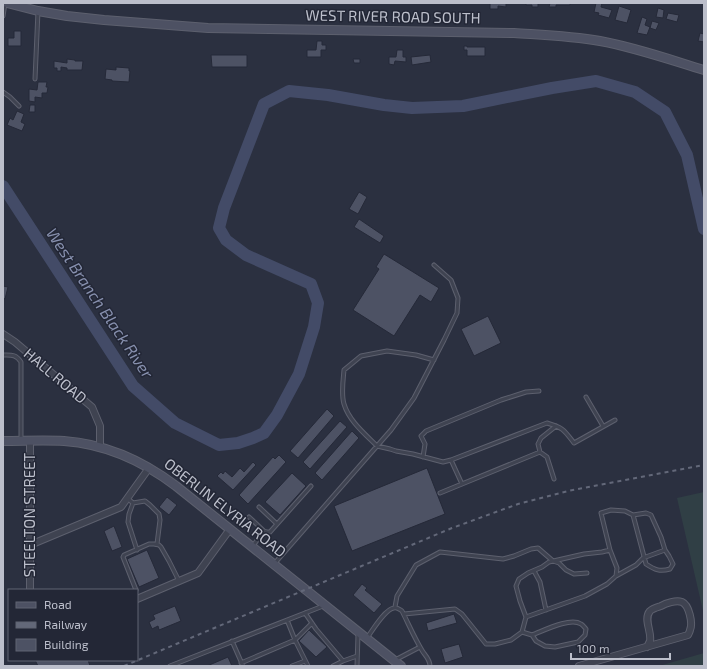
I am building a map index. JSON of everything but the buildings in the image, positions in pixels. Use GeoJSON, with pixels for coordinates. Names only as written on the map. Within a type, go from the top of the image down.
{"type":"FeatureCollection","features":[{"type":"Feature","properties":{"kind":"main road","name":"WEST RIVER ROAD SOUTH"},"geometry":{"type":"LineString","coordinates":[[6,3],[38,12],[67,16],[208,28],[514,33],[550,35],[601,41],[704,70]]}},
{"type":"Feature","properties":{"kind":"main road","name":"OBERLIN ELYRIA ROAD"},"geometry":{"type":"LineString","coordinates":[[3,441],[65,442],[83,444],[134,459],[176,486],[401,666]]}},
{"type":"Feature","properties":{"kind":"street","name":"HALL ROAD"},"geometry":{"type":"LineString","coordinates":[[3,334],[15,342],[92,407],[100,426],[100,448]]}},
{"type":"Feature","properties":{"kind":"street","name":"STEELTON STREET"},"geometry":{"type":"LineString","coordinates":[[30,441],[30,589]]}},
{"type":"Feature","properties":{"kind":"street"},"geometry":{"type":"LineString","coordinates":[[30,545],[121,507],[149,468]]}},
{"type":"Feature","properties":{"kind":"street"},"geometry":{"type":"LineString","coordinates":[[138,595],[198,573],[230,529]]}},
{"type":"Feature","properties":{"kind":"street"},"geometry":{"type":"LineString","coordinates":[[647,647],[650,641],[648,615],[653,609],[665,604],[679,601],[686,605],[691,622],[691,629],[688,635]]}},
{"type":"Feature","properties":{"kind":"street"},"geometry":{"type":"LineString","coordinates":[[579,666],[695,633]]}},
{"type":"Feature","properties":{"kind":"lane"},"geometry":{"type":"LineString","coordinates":[[3,16],[6,3]]}},
{"type":"Feature","properties":{"kind":"lane"},"geometry":{"type":"LineString","coordinates":[[35,79],[38,12]]}},
{"type":"Feature","properties":{"kind":"lane"},"geometry":{"type":"LineString","coordinates":[[3,92],[19,106]]}},
{"type":"Feature","properties":{"kind":"lane"},"geometry":{"type":"LineString","coordinates":[[274,564],[391,430],[414,398],[456,313],[458,298],[451,280],[434,266]]}},
{"type":"Feature","properties":{"kind":"lane"},"geometry":{"type":"LineString","coordinates":[[434,360],[416,355],[388,351],[361,356],[344,370],[344,404],[350,418],[377,446],[443,462],[547,423],[564,430],[574,443],[615,420]]}},
{"type":"Feature","properties":{"kind":"lane"},"geometry":{"type":"LineString","coordinates":[[3,355],[18,357],[21,362],[20,441]]}},
{"type":"Feature","properties":{"kind":"lane"},"geometry":{"type":"LineString","coordinates":[[423,457],[425,444],[422,436],[426,430],[501,400],[526,392],[539,391]]}},
{"type":"Feature","properties":{"kind":"lane"},"geometry":{"type":"LineString","coordinates":[[586,398],[604,426]]}},
{"type":"Feature","properties":{"kind":"lane"},"geometry":{"type":"LineString","coordinates":[[554,478],[546,457],[540,452],[538,444],[541,438],[556,426]]}},
{"type":"Feature","properties":{"kind":"lane"},"geometry":{"type":"LineString","coordinates":[[440,493],[540,452]]}},
{"type":"Feature","properties":{"kind":"lane"},"geometry":{"type":"LineString","coordinates":[[451,460],[462,484]]}},
{"type":"Feature","properties":{"kind":"lane"},"geometry":{"type":"LineString","coordinates":[[249,517],[264,531],[270,532],[311,486]]}},
{"type":"Feature","properties":{"kind":"lane"},"geometry":{"type":"LineString","coordinates":[[127,498],[133,503],[145,501],[159,514],[160,520],[157,544]]}},
{"type":"Feature","properties":{"kind":"lane"},"geometry":{"type":"LineString","coordinates":[[133,503],[128,522],[136,550]]}},
{"type":"Feature","properties":{"kind":"lane"},"geometry":{"type":"LineString","coordinates":[[259,507],[277,524]]}},
{"type":"Feature","properties":{"kind":"lane"},"geometry":{"type":"LineString","coordinates":[[616,576],[617,568],[610,550],[601,512],[611,510],[625,511],[634,515],[646,513],[651,515],[665,550],[670,556],[673,564],[670,568],[664,571],[653,569],[646,564],[634,515]]}},
{"type":"Feature","properties":{"kind":"lane"},"geometry":{"type":"LineString","coordinates":[[252,547],[264,531]]}},
{"type":"Feature","properties":{"kind":"lane"},"geometry":{"type":"LineString","coordinates":[[136,589],[123,557],[124,555],[149,544],[157,544],[161,547],[170,561],[179,581]]}},
{"type":"Feature","properties":{"kind":"lane"},"geometry":{"type":"LineString","coordinates":[[395,607],[397,596],[416,565],[440,552],[503,559],[538,548],[566,570],[574,574],[587,573]]}},
{"type":"Feature","properties":{"kind":"lane"},"geometry":{"type":"LineString","coordinates":[[404,614],[455,609],[462,614],[486,644],[495,644],[511,640],[522,632],[526,617],[516,586],[519,579],[549,562],[610,550]]}},
{"type":"Feature","properties":{"kind":"lane"},"geometry":{"type":"LineString","coordinates":[[526,617],[585,596],[607,584],[616,576],[636,565],[644,558],[665,550]]}},
{"type":"Feature","properties":{"kind":"lane"},"geometry":{"type":"LineString","coordinates":[[534,571],[540,582],[546,610]]}},
{"type":"Feature","properties":{"kind":"lane"},"geometry":{"type":"LineString","coordinates":[[170,666],[325,605]]}},
{"type":"Feature","properties":{"kind":"lane"},"geometry":{"type":"LineString","coordinates":[[395,607],[404,614],[420,647],[428,658],[430,666]]}},
{"type":"Feature","properties":{"kind":"lane"},"geometry":{"type":"LineString","coordinates":[[367,638],[388,610],[395,607]]}},
{"type":"Feature","properties":{"kind":"lane"},"geometry":{"type":"LineString","coordinates":[[305,613],[316,629],[343,660]]}},
{"type":"Feature","properties":{"kind":"lane"},"geometry":{"type":"LineString","coordinates":[[287,620],[308,666]]}},
{"type":"Feature","properties":{"kind":"lane"},"geometry":{"type":"LineString","coordinates":[[522,632],[532,635],[553,626],[572,622],[581,623],[586,629],[585,635],[578,642],[555,647],[545,646],[536,642],[532,635]]}},
{"type":"Feature","properties":{"kind":"lane"},"geometry":{"type":"LineString","coordinates":[[232,641],[242,664],[295,640],[312,623]]}},
{"type":"Feature","properties":{"kind":"lane"},"geometry":{"type":"LineString","coordinates":[[357,666],[358,631]]}},
{"type":"Feature","properties":{"kind":"lane"},"geometry":{"type":"LineString","coordinates":[[394,660],[420,647]]}},
{"type":"Feature","properties":{"kind":"lane"},"geometry":{"type":"LineString","coordinates":[[334,666],[343,660],[357,656]]}},
{"type":"Feature","properties":{"kind":"lane"},"geometry":{"type":"LineString","coordinates":[[292,666],[306,661]]}},
{"type":"Feature","properties":{"kind":"shaded area"},"geometry":{"type":"Polygon","coordinates":[[[704,492],[704,615],[677,498],[704,492]]]}},
{"type":"Feature","properties":{"kind":"shaded area"},"geometry":{"type":"Polygon","coordinates":[[[704,653],[704,666],[659,666],[704,653]]]}},
{"type":"Feature","properties":{"kind":"waterway","name":"West Branch Black River"},"geometry":{"type":"LineString","coordinates":[[3,186],[133,386],[175,423],[219,445],[238,443],[264,433],[277,415],[299,374],[314,327],[318,303],[311,284],[246,255],[226,240],[219,228],[224,208],[264,104],[289,91],[328,95],[384,105],[412,108],[463,106],[552,88],[596,81],[635,92],[665,112],[687,155],[704,229]]}},
{"type":"Feature","properties":{"kind":"railway"},"geometry":{"type":"LineString","coordinates":[[138,660],[452,528],[518,504],[568,491],[704,465]]}},
{"type":"Feature","properties":{"kind":"railway"},"geometry":{"type":"LineString","coordinates":[[124,666],[136,661]]}}]}
